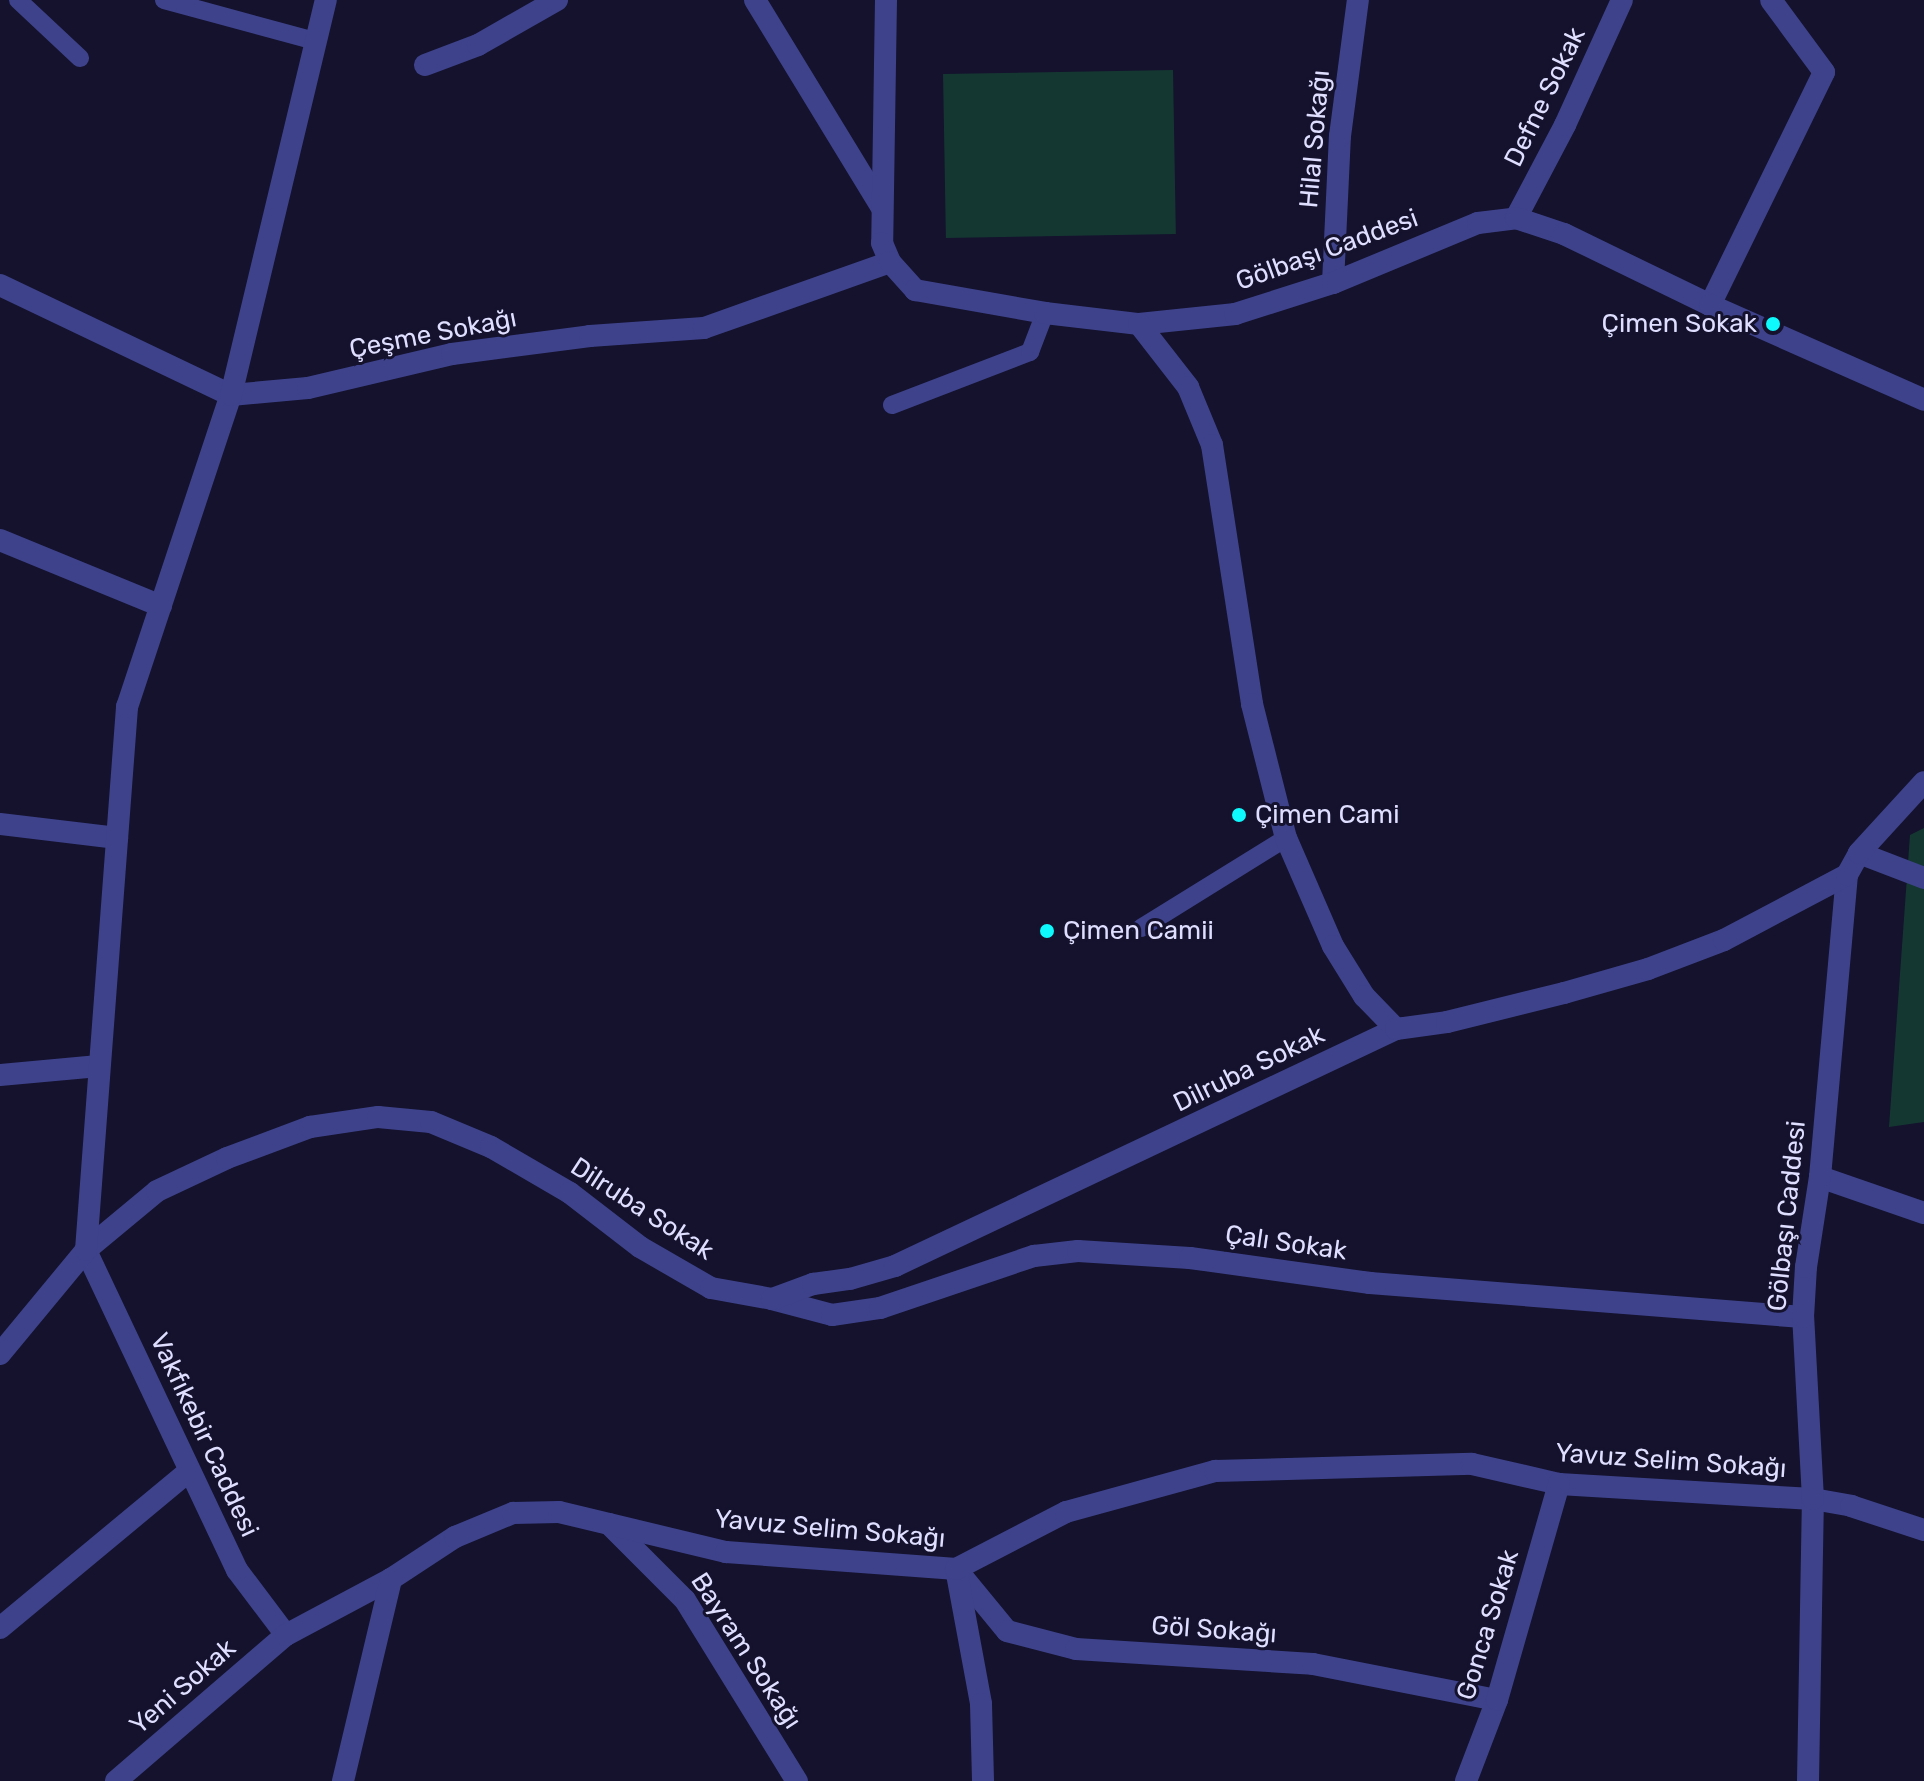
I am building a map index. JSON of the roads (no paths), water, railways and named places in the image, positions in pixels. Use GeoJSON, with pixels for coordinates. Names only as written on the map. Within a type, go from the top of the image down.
{"type":"FeatureCollection","features":[{"type":"Feature","properties":{"kind":"street"},"geometry":{"type":"LineString","coordinates":[[86,1250],[127,707],[231,395],[326,0]]}},
{"type":"Feature","properties":{"kind":"street"},"geometry":{"type":"LineString","coordinates":[[425,65],[478,45],[557,0]]}},
{"type":"Feature","properties":{"kind":"street"},"geometry":{"type":"LineString","coordinates":[[755,0],[882,208]]}},
{"type":"Feature","properties":{"kind":"street"},"geometry":{"type":"LineString","coordinates":[[886,0],[882,243],[890,262]]}},
{"type":"Feature","properties":{"kind":"street","name":"Hilal Sokağı"},"geometry":{"type":"LineString","coordinates":[[1333,283],[1340,136],[1358,0]]}},
{"type":"Feature","properties":{"kind":"street","name":"Defne Sokak"},"geometry":{"type":"LineString","coordinates":[[1516,218],[1565,125],[1622,0]]}},
{"type":"Feature","properties":{"kind":"street"},"geometry":{"type":"LineString","coordinates":[[1710,305],[1824,72],[1771,0]]}},
{"type":"Feature","properties":{"kind":"street","name":"Gölbaşı Caddesi"},"geometry":{"type":"LineString","coordinates":[[890,262],[915,290],[1045,313],[1139,324],[1235,314],[1333,283],[1478,223],[1516,218],[1564,234],[1710,305],[1924,400]]}},
{"type":"Feature","properties":{"kind":"street","name":"Çeşme Sokağı"},"geometry":{"type":"LineString","coordinates":[[231,395],[308,388],[452,354],[590,336],[704,328],[890,262]]}},
{"type":"Feature","properties":{"kind":"street"},"geometry":{"type":"LineString","coordinates":[[0,285],[231,395]]}},
{"type":"Feature","properties":{"kind":"street"},"geometry":{"type":"LineString","coordinates":[[1139,324],[1188,387],[1212,445],[1252,704],[1286,838],[1333,946],[1364,996],[1396,1029]]}},
{"type":"Feature","properties":{"kind":"street"},"geometry":{"type":"LineString","coordinates":[[0,540],[161,606]]}},
{"type":"Feature","properties":{"kind":"street","name":"Gölbaşı Caddesi"},"geometry":{"type":"LineString","coordinates":[[1808,1781],[1813,1499],[1803,1317],[1806,1267],[1820,1177],[1847,875],[1859,853],[1924,782]]}},
{"type":"Feature","properties":{"kind":"street"},"geometry":{"type":"LineString","coordinates":[[0,824],[117,838]]}},
{"type":"Feature","properties":{"kind":"street"},"geometry":{"type":"LineString","coordinates":[[1859,853],[1924,878]]}},
{"type":"Feature","properties":{"kind":"street","name":"Dilruba Sokak"},"geometry":{"type":"LineString","coordinates":[[1,1351],[86,1250],[157,1191],[227,1158],[310,1127],[378,1117],[431,1122],[491,1147],[570,1193],[640,1247],[711,1288],[772,1299],[813,1284],[850,1279],[895,1266],[1396,1029],[1447,1022],[1648,969],[1724,940],[1847,875]]}},
{"type":"Feature","properties":{"kind":"street"},"geometry":{"type":"LineString","coordinates":[[0,1075],[99,1066]]}},
{"type":"Feature","properties":{"kind":"street"},"geometry":{"type":"LineString","coordinates":[[1820,1177],[1924,1213]]}},
{"type":"Feature","properties":{"kind":"street","name":"Vakfıkebir Caddesi"},"geometry":{"type":"LineString","coordinates":[[86,1250],[237,1570],[286,1635]]}},
{"type":"Feature","properties":{"kind":"street","name":"Çalı Sokak"},"geometry":{"type":"LineString","coordinates":[[772,1299],[832,1315],[880,1308],[1034,1256],[1078,1251],[1190,1258],[1370,1283],[1803,1317]]}},
{"type":"Feature","properties":{"kind":"street","name":"Yavuz Selim Sokağı"},"geometry":{"type":"LineString","coordinates":[[286,1635],[391,1579],[455,1537],[513,1513],[559,1512],[726,1552],[956,1569],[1066,1512],[1215,1471],[1472,1464],[1559,1484],[1813,1499],[1851,1506],[1924,1530]]}},
{"type":"Feature","properties":{"kind":"street"},"geometry":{"type":"LineString","coordinates":[[0,1628],[189,1471]]}},
{"type":"Feature","properties":{"kind":"street","name":"Gonca Sokak"},"geometry":{"type":"LineString","coordinates":[[1466,1781],[1497,1700],[1559,1484]]}},
{"type":"Feature","properties":{"kind":"street","name":"Bayram Sokağı"},"geometry":{"type":"LineString","coordinates":[[608,1523],[685,1600],[797,1781]]}},
{"type":"Feature","properties":{"kind":"street"},"geometry":{"type":"LineString","coordinates":[[956,1569],[981,1704],[983,1781]]}},
{"type":"Feature","properties":{"kind":"street","name":"Göl Sokağı"},"geometry":{"type":"LineString","coordinates":[[956,1569],[1007,1631],[1076,1649],[1313,1664],[1497,1700]]}},
{"type":"Feature","properties":{"kind":"street"},"geometry":{"type":"LineString","coordinates":[[343,1781],[391,1579]]}},
{"type":"Feature","properties":{"kind":"street","name":"Yeni Sokak"},"geometry":{"type":"LineString","coordinates":[[116,1781],[286,1635]]}},
{"type":"Feature","properties":{"kind":"lane"},"geometry":{"type":"LineString","coordinates":[[18,0],[80,58]]}},
{"type":"Feature","properties":{"kind":"lane"},"geometry":{"type":"LineString","coordinates":[[164,0],[315,41]]}},
{"type":"Feature","properties":{"kind":"lane"},"geometry":{"type":"LineString","coordinates":[[892,405],[1030,352],[1045,313]]}},
{"type":"Feature","properties":{"kind":"lane"},"geometry":{"type":"LineString","coordinates":[[1141,928],[1286,838]]}},
{"type":"Feature","properties":{"kind":"place","name":"Çimen Sokak"},"geometry":{"type":"Point","coordinates":[1773,324]}},
{"type":"Feature","properties":{"kind":"place","name":"Çimen Cami"},"geometry":{"type":"Point","coordinates":[1239,815]}},
{"type":"Feature","properties":{"kind":"place","name":"Çimen Camii"},"geometry":{"type":"Point","coordinates":[1047,931]}}]}
